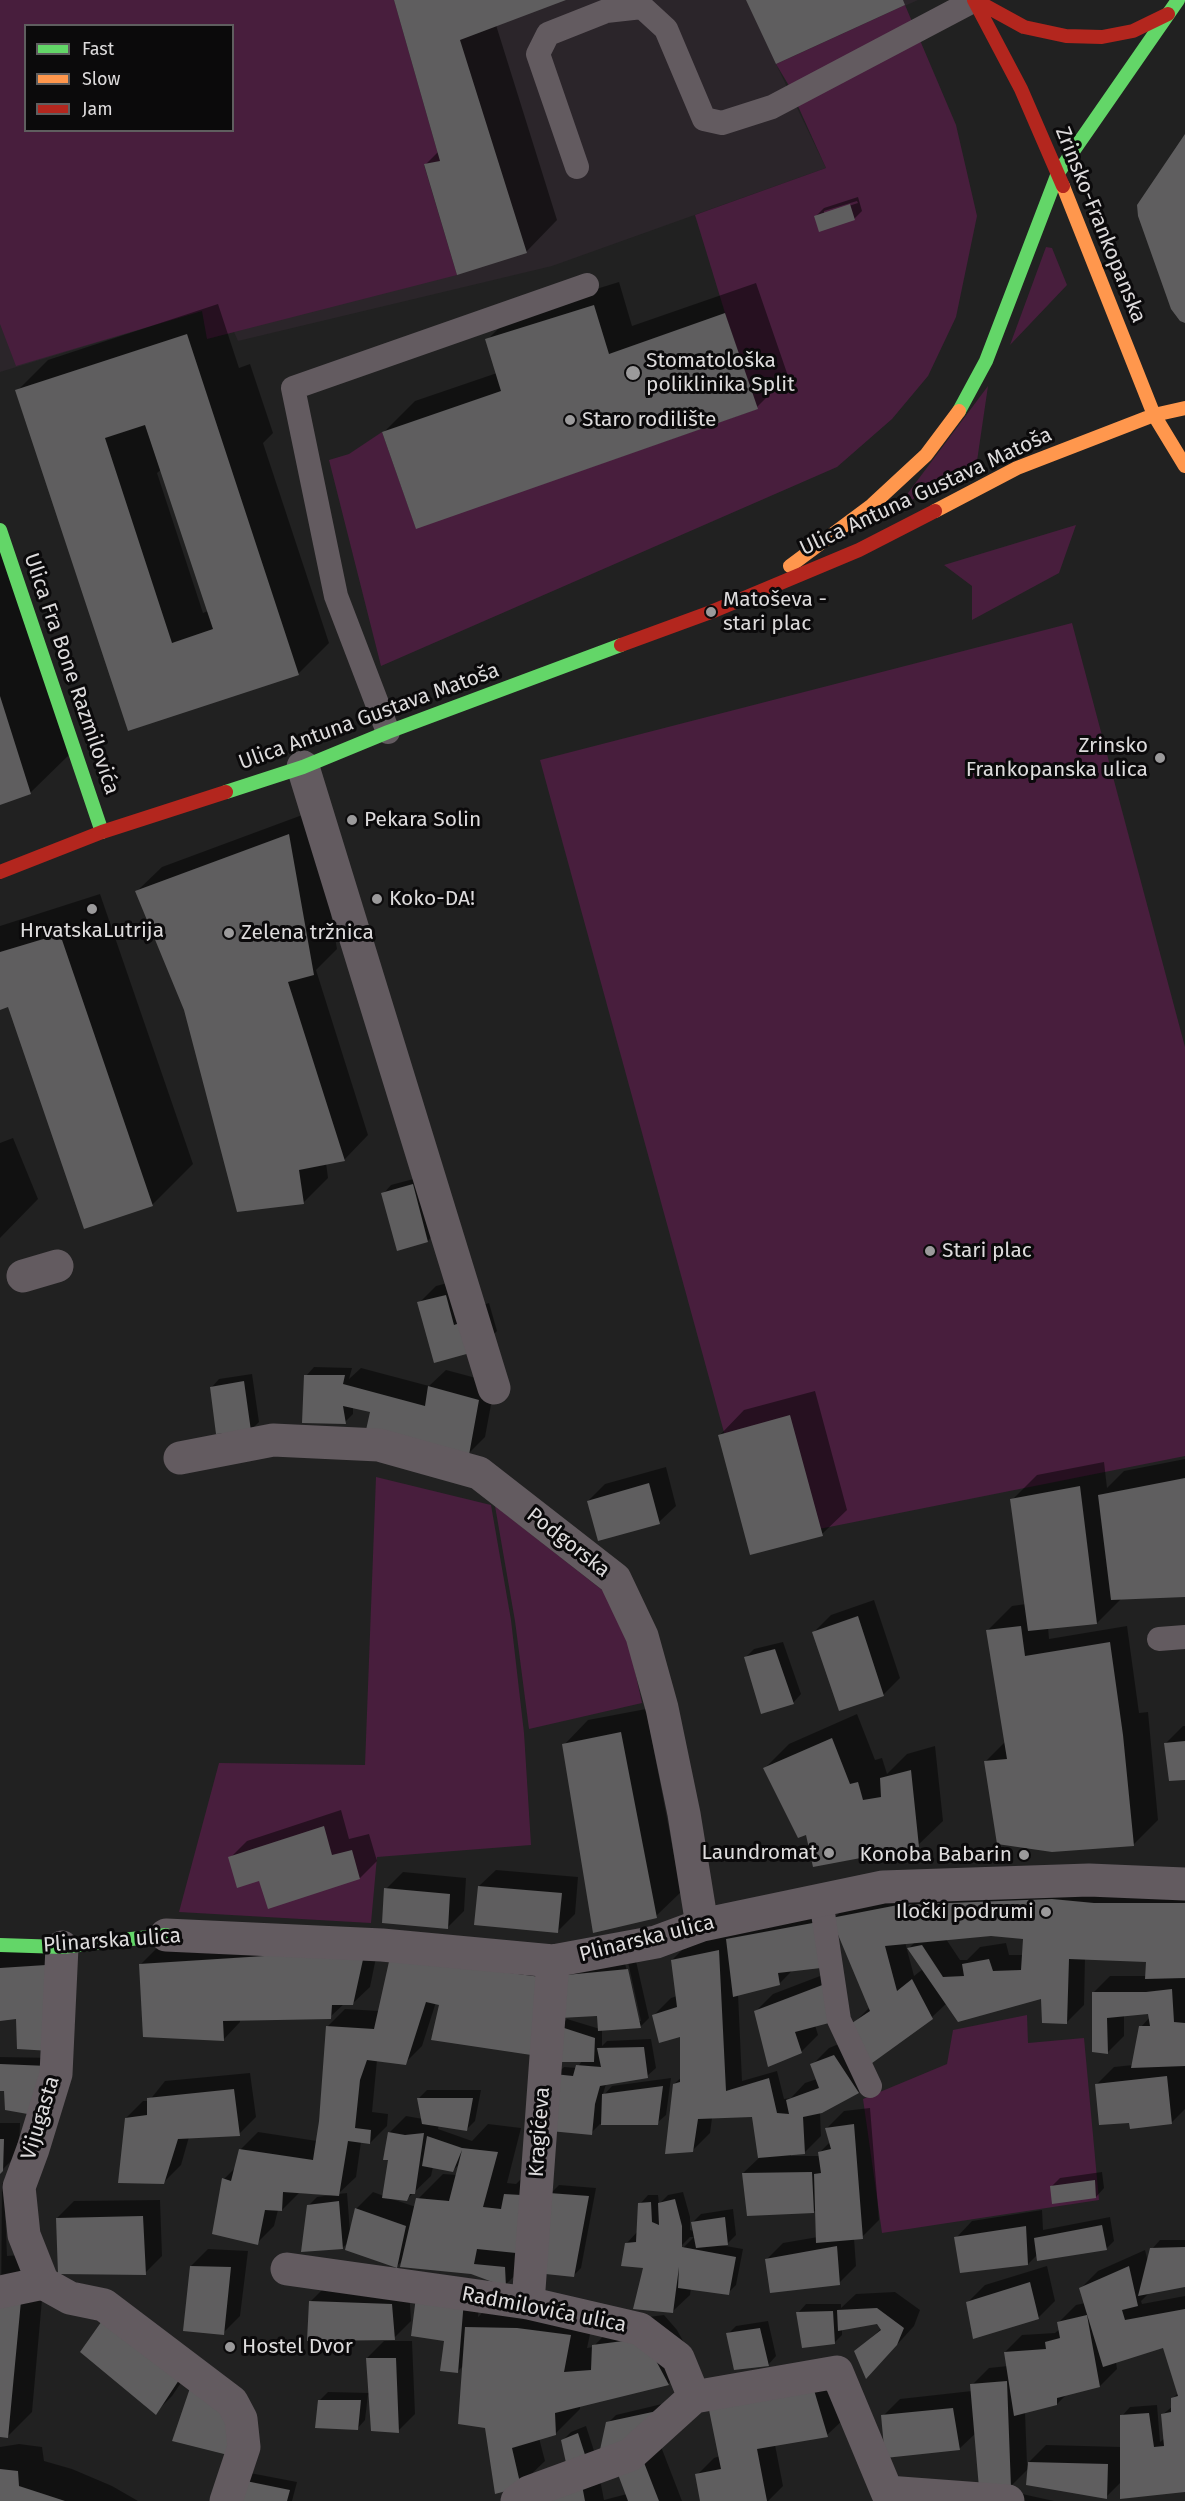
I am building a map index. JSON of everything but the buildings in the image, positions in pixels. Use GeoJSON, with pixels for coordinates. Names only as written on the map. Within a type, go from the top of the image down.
{"type":"FeatureCollection","features":[{"type":"Feature","properties":{"kind":"street"},"geometry":{"type":"LineString","coordinates":[[975,0],[1024,27],[1066,36],[1102,37],[1133,31],[1168,14]]}},
{"type":"Feature","properties":{"kind":"street","name":"Zrinsko-Frankopanska"},"geometry":{"type":"LineString","coordinates":[[975,0],[1021,89],[1058,173],[1154,415],[1185,466]]}},
{"type":"Feature","properties":{"kind":"street","name":"Ulica Antuna Gustava Matoša"},"geometry":{"type":"LineString","coordinates":[[750,596],[872,504],[926,455],[964,403],[986,361],[1058,173],[1178,0]]}},
{"type":"Feature","properties":{"kind":"street","name":"Ulica Antuna Gustava Matoša"},"geometry":{"type":"LineString","coordinates":[[0,872],[102,832],[303,767],[388,732],[638,641],[859,550],[1017,468],[1154,415],[1185,408]]}},
{"type":"Feature","properties":{"kind":"street","name":"Ulica Fra Bone Razmilovića"},"geometry":{"type":"LineString","coordinates":[[0,530],[102,832]]}},
{"type":"Feature","properties":{"kind":"street"},"geometry":{"type":"LineString","coordinates":[[303,767],[494,1388]]}},
{"type":"Feature","properties":{"kind":"street"},"geometry":{"type":"LineString","coordinates":[[8,1281],[57,1266]]}},
{"type":"Feature","properties":{"kind":"street","name":"Podgorska"},"geometry":{"type":"LineString","coordinates":[[180,1458],[273,1440],[379,1445],[390,1448],[478,1473],[615,1580],[642,1636],[662,1708],[684,1814],[702,1925]]}},
{"type":"Feature","properties":{"kind":"street","name":"Plinarska ulica"},"geometry":{"type":"LineString","coordinates":[[0,1944],[62,1947],[166,1935],[382,1945],[553,1961],[656,1942],[702,1925],[883,1887],[1089,1880],[1185,1884]]}},
{"type":"Feature","properties":{"kind":"street","name":"Vijugasta"},"geometry":{"type":"LineString","coordinates":[[43,2283],[24,2235],[19,2187],[56,2074],[62,1947]]}},
{"type":"Feature","properties":{"kind":"street","name":"Kragićeva"},"geometry":{"type":"LineString","coordinates":[[528,2303],[553,1961]]}},
{"type":"Feature","properties":{"kind":"street","name":"Radmilovića ulica"},"geometry":{"type":"LineString","coordinates":[[287,2268],[528,2303],[640,2329],[678,2358],[694,2397]]}},
{"type":"Feature","properties":{"kind":"street"},"geometry":{"type":"LineString","coordinates":[[0,2292],[43,2283],[70,2298],[104,2305],[232,2402],[241,2419],[244,2447],[226,2501]]}},
{"type":"Feature","properties":{"kind":"street"},"geometry":{"type":"LineString","coordinates":[[517,2501],[530,2492],[630,2456],[694,2397],[837,2372],[887,2492],[1008,2501]]}},
{"type":"Feature","properties":{"kind":"lane"},"geometry":{"type":"LineString","coordinates":[[576,167],[538,54],[548,34],[606,11],[642,7],[666,29],[704,119],[722,123],[772,107],[975,0]]}},
{"type":"Feature","properties":{"kind":"lane"},"geometry":{"type":"LineString","coordinates":[[388,732],[336,596],[293,388],[587,285]]}},
{"type":"Feature","properties":{"kind":"lane"},"geometry":{"type":"LineString","coordinates":[[1159,1639],[1185,1637]]}},
{"type":"Feature","properties":{"kind":"lane"},"geometry":{"type":"LineString","coordinates":[[821,1900],[839,2020],[870,2086]]}},
{"type":"Feature","properties":{"kind":"shaded area"},"geometry":{"type":"Polygon","coordinates":[[[0,0],[918,0],[776,64],[826,168],[552,266],[238,341],[234,332],[207,339],[202,311],[0,372],[0,0]]]}},
{"type":"Feature","properties":{"kind":"shaded area"},"geometry":{"type":"Polygon","coordinates":[[[0,0],[394,0],[440,161],[424,165],[457,275],[207,339],[202,311],[16,366],[0,324],[0,0]]]}},
{"type":"Feature","properties":{"kind":"shaded area"},"geometry":{"type":"Polygon","coordinates":[[[905,5],[956,125],[977,216],[956,317],[928,376],[892,419],[837,467],[381,666],[329,460],[349,454],[382,432],[416,528],[757,409],[695,215],[826,168],[788,84],[776,64],[905,5]]]}},
{"type":"Feature","properties":{"kind":"shaded area"},"geometry":{"type":"Polygon","coordinates":[[[1046,247],[1052,248],[1067,285],[1010,345],[1046,247]]]}},
{"type":"Feature","properties":{"kind":"shaded area"},"geometry":{"type":"Polygon","coordinates":[[[988,386],[977,461],[910,501],[907,500],[908,493],[988,386]]]}},
{"type":"Feature","properties":{"kind":"shaded area"},"geometry":{"type":"Polygon","coordinates":[[[1076,525],[1059,573],[972,620],[972,586],[944,565],[1076,525]]]}},
{"type":"Feature","properties":{"kind":"shaded area","name":"Stari plac"},"geometry":{"type":"Polygon","coordinates":[[[1072,623],[1185,1047],[1185,1456],[754,1542],[540,760],[1072,623]]]}},
{"type":"Feature","properties":{"kind":"shaded area"},"geometry":{"type":"Polygon","coordinates":[[[376,1477],[491,1505],[511,1620],[524,1733],[531,1845],[377,1857],[371,1923],[179,1912],[219,1763],[365,1765],[376,1477]]]}},
{"type":"Feature","properties":{"kind":"shaded area"},"geometry":{"type":"Polygon","coordinates":[[[495,1506],[620,1604],[642,1703],[529,1729],[515,1621],[495,1506]]]}},
{"type":"Feature","properties":{"kind":"shaded area"},"geometry":{"type":"Polygon","coordinates":[[[1027,2015],[1028,2043],[1084,2038],[1099,2200],[882,2233],[863,2099],[947,2064],[953,2030],[1027,2015]]]}},
{"type":"Feature","properties":{"kind":"traffic: fast"},"geometry":{"type":"LineString","coordinates":[[959,411],[986,361],[1058,173],[1178,0]]}},
{"type":"Feature","properties":{"kind":"traffic: fast"},"geometry":{"type":"LineString","coordinates":[[0,530],[102,832]]}},
{"type":"Feature","properties":{"kind":"traffic: fast"},"geometry":{"type":"LineString","coordinates":[[226,792],[303,767],[388,732],[621,645]]}},
{"type":"Feature","properties":{"kind":"traffic: fast"},"geometry":{"type":"LineString","coordinates":[[0,1945],[62,1947],[166,1935]]}},
{"type":"Feature","properties":{"kind":"traffic: slow"},"geometry":{"type":"LineString","coordinates":[[1063,186],[1154,415],[1185,466]]}},
{"type":"Feature","properties":{"kind":"traffic: slow"},"geometry":{"type":"LineString","coordinates":[[935,511],[1017,468],[1154,415],[1185,408]]}},
{"type":"Feature","properties":{"kind":"traffic: slow"},"geometry":{"type":"LineString","coordinates":[[790,566],[872,505],[926,455],[959,411]]}},
{"type":"Feature","properties":{"kind":"traffic: jam"},"geometry":{"type":"LineString","coordinates":[[974,0],[1021,89],[1063,186]]}},
{"type":"Feature","properties":{"kind":"traffic: jam"},"geometry":{"type":"LineString","coordinates":[[975,0],[1024,27],[1066,36],[1102,37],[1133,31],[1168,14]]}},
{"type":"Feature","properties":{"kind":"traffic: jam"},"geometry":{"type":"LineString","coordinates":[[621,645],[711,612],[859,550],[935,511]]}},
{"type":"Feature","properties":{"kind":"traffic: jam"},"geometry":{"type":"LineString","coordinates":[[0,872],[102,832],[226,792]]}},
{"type":"Feature","properties":{"kind":"place","name":"Stomatološka poliklinika Split"},"geometry":{"type":"Point","coordinates":[633,373]}},
{"type":"Feature","properties":{"kind":"place","name":"Staro rodilište"},"geometry":{"type":"Point","coordinates":[570,420]}},
{"type":"Feature","properties":{"kind":"place","name":"Matoševa - stari plac"},"geometry":{"type":"Point","coordinates":[711,612]}},
{"type":"Feature","properties":{"kind":"place","name":"Zrinsko Frankopanska ulica"},"geometry":{"type":"Point","coordinates":[1160,758]}},
{"type":"Feature","properties":{"kind":"place","name":"Pekara Solin"},"geometry":{"type":"Point","coordinates":[352,820]}},
{"type":"Feature","properties":{"kind":"place","name":"Koko-DA!"},"geometry":{"type":"Point","coordinates":[377,899]}},
{"type":"Feature","properties":{"kind":"place","name":"HrvatskaLutrija"},"geometry":{"type":"Point","coordinates":[92,909]}},
{"type":"Feature","properties":{"kind":"place","name":"Zelena tržnica"},"geometry":{"type":"Point","coordinates":[229,933]}},
{"type":"Feature","properties":{"kind":"place","name":"Stari plac"},"geometry":{"type":"Point","coordinates":[930,1251]}},
{"type":"Feature","properties":{"kind":"place","name":"Laundromat"},"geometry":{"type":"Point","coordinates":[829,1853]}},
{"type":"Feature","properties":{"kind":"place","name":"Konoba Babarin"},"geometry":{"type":"Point","coordinates":[1024,1855]}},
{"type":"Feature","properties":{"kind":"place","name":"Iločki podrumi"},"geometry":{"type":"Point","coordinates":[1046,1912]}},
{"type":"Feature","properties":{"kind":"place","name":"Hostel Dvor"},"geometry":{"type":"Point","coordinates":[230,2347]}}]}
